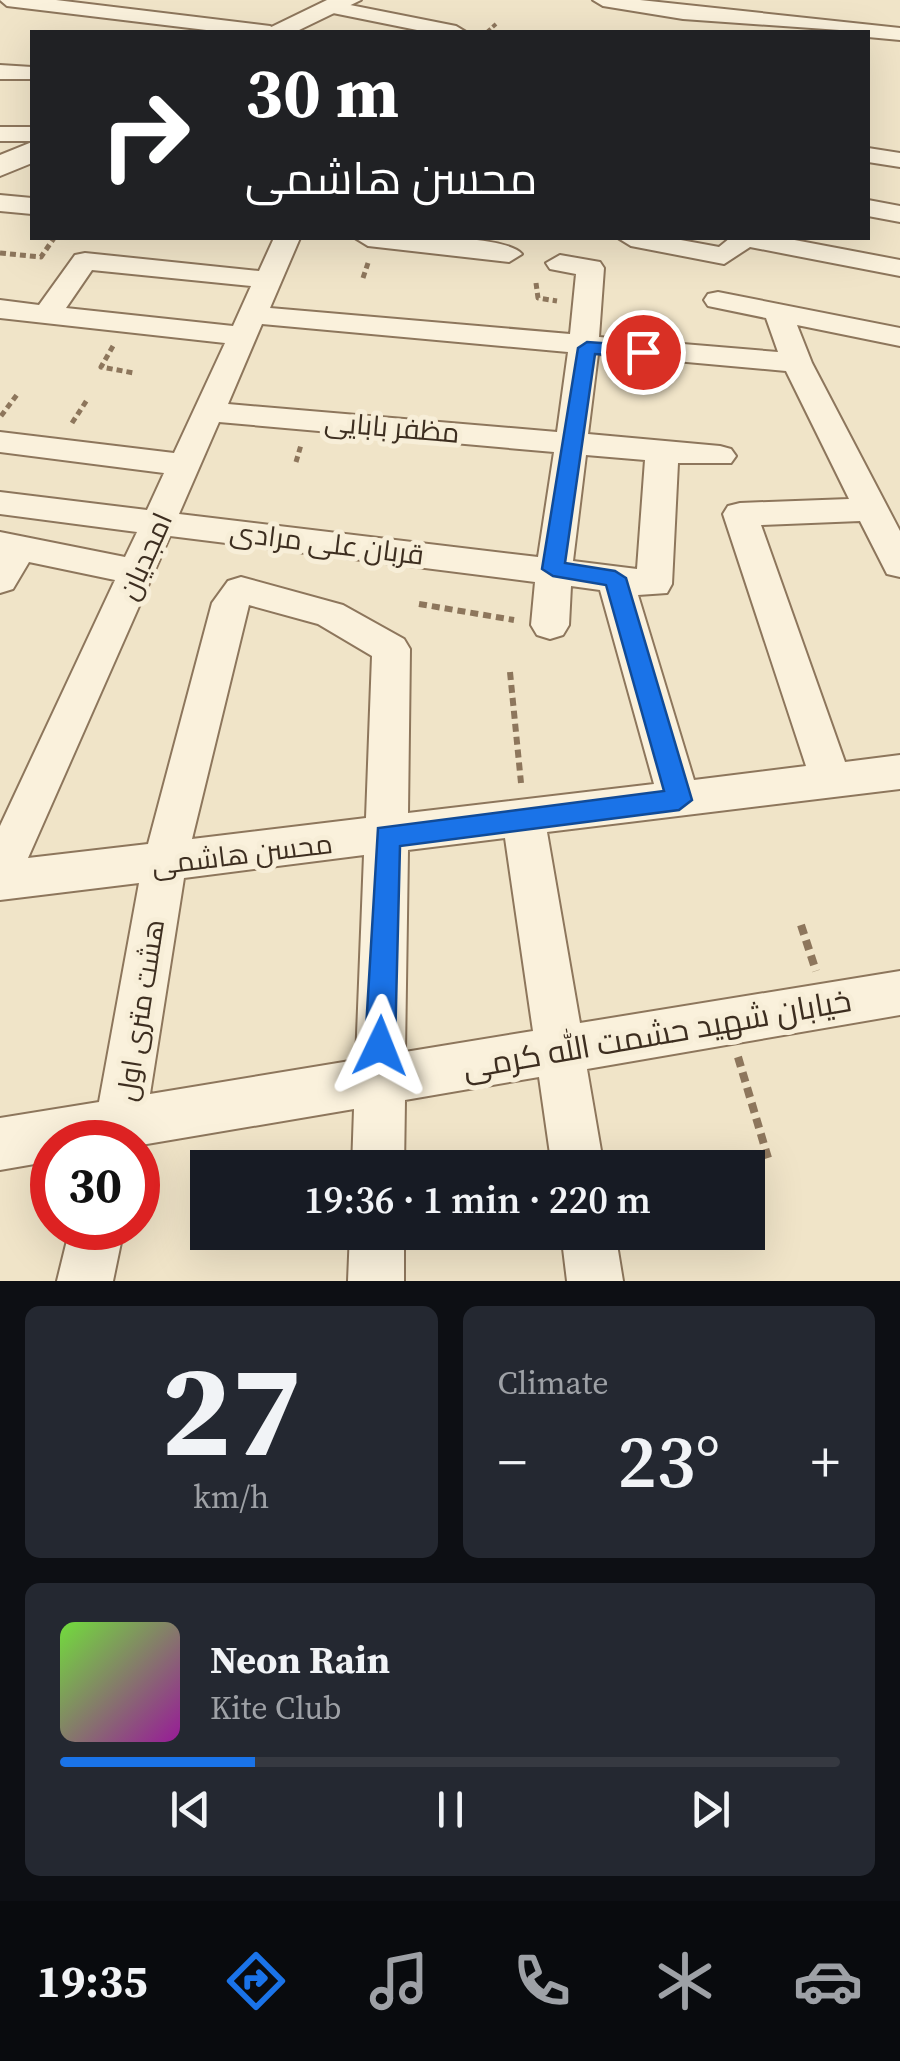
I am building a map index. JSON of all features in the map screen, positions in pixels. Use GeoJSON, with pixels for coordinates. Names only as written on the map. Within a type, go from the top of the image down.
{"type":"FeatureCollection","features":[{"type":"Feature","properties":{"kind":"street"},"geometry":{"type":"LineString","coordinates":[[7,0],[255,30]]}},
{"type":"Feature","properties":{"kind":"street"},"geometry":{"type":"LineString","coordinates":[[603,0],[742,26],[837,30]]}},
{"type":"Feature","properties":{"kind":"street"},"geometry":{"type":"LineString","coordinates":[[277,30],[343,2],[448,30]]}},
{"type":"Feature","properties":{"kind":"street"},"geometry":{"type":"LineString","coordinates":[[0,21],[86,30]]}},
{"type":"Feature","properties":{"kind":"street"},"geometry":{"type":"LineString","coordinates":[[870,32],[900,34]]}},
{"type":"Feature","properties":{"kind":"street"},"geometry":{"type":"LineString","coordinates":[[0,134],[30,134]]}},
{"type":"Feature","properties":{"kind":"street"},"geometry":{"type":"LineString","coordinates":[[0,166],[30,151]]}},
{"type":"Feature","properties":{"kind":"street"},"geometry":{"type":"LineString","coordinates":[[870,155],[900,160]]}},
{"type":"Feature","properties":{"kind":"street"},"geometry":{"type":"LineString","coordinates":[[0,202],[30,206]]}},
{"type":"Feature","properties":{"kind":"street"},"geometry":{"type":"LineString","coordinates":[[870,208],[900,214]]}},
{"type":"Feature","properties":{"kind":"street","name":"امجدیان"},"geometry":{"type":"LineString","coordinates":[[0,873],[287,240]]}},
{"type":"Feature","properties":{"kind":"street"},"geometry":{"type":"LineString","coordinates":[[386,240],[509,254]]}},
{"type":"Feature","properties":{"kind":"street"},"geometry":{"type":"LineString","coordinates":[[641,240],[724,256],[743,240]]}},
{"type":"Feature","properties":{"kind":"street"},"geometry":{"type":"LineString","coordinates":[[755,240],[900,268]]}},
{"type":"Feature","properties":{"kind":"street"},"geometry":{"type":"LineString","coordinates":[[48,314],[85,260],[270,280]]}},
{"type":"Feature","properties":{"kind":"street"},"geometry":{"type":"LineString","coordinates":[[550,626],[553,569],[587,348],[590,268],[560,264]]}},
{"type":"Feature","properties":{"kind":"street"},"geometry":{"type":"LineString","coordinates":[[718,300],[900,337]]}},
{"type":"Feature","properties":{"kind":"street"},"geometry":{"type":"LineString","coordinates":[[0,309],[126,323],[250,325],[797,363]]}},
{"type":"Feature","properties":{"kind":"street"},"geometry":{"type":"LineString","coordinates":[[778,312],[797,363],[900,565]]}},
{"type":"Feature","properties":{"kind":"street","name":"مظفر بابایی"},"geometry":{"type":"LineString","coordinates":[[210,412],[720,456]]}},
{"type":"Feature","properties":{"kind":"street"},"geometry":{"type":"LineString","coordinates":[[0,442],[186,465]]}},
{"type":"Feature","properties":{"kind":"street","name":"قربان علی مرادی"},"geometry":{"type":"LineString","coordinates":[[0,503],[654,584],[662,452]]}},
{"type":"Feature","properties":{"kind":"street"},"geometry":{"type":"LineString","coordinates":[[831,781],[740,514],[873,509]]}},
{"type":"Feature","properties":{"kind":"street"},"geometry":{"type":"LineString","coordinates":[[0,580],[10,546],[138,572]]}},
{"type":"Feature","properties":{"kind":"street"},"geometry":{"type":"LineString","coordinates":[[615,578],[679,800]]}},
{"type":"Feature","properties":{"kind":"street","name":"هشت متری اول"},"geometry":{"type":"LineString","coordinates":[[121,1120],[164,865],[230,603],[242,590],[330,614],[391,648],[387,836]]}},
{"type":"Feature","properties":{"kind":"street","name":"محسن هاشمی"},"geometry":{"type":"LineString","coordinates":[[0,881],[164,865],[900,772]]}},
{"type":"Feature","properties":{"kind":"street"},"geometry":{"type":"LineString","coordinates":[[524,819],[575,1150]]}},
{"type":"Feature","properties":{"kind":"street"},"geometry":{"type":"LineString","coordinates":[[378,1150],[387,836]]}},
{"type":"Feature","properties":{"kind":"street","name":"خیابان شهید حشمت الله کرمی"},"geometry":{"type":"LineString","coordinates":[[160,1125],[379,1081],[900,993]]}},
{"type":"Feature","properties":{"kind":"street","name":"خیابان شهید حشمت الله کرمی"},"geometry":{"type":"LineString","coordinates":[[0,1144],[30,1141]]}},
{"type":"Feature","properties":{"kind":"street"},"geometry":{"type":"LineString","coordinates":[[85,1281],[92,1250]]}},
{"type":"Feature","properties":{"kind":"street"},"geometry":{"type":"LineString","coordinates":[[376,1281],[377,1250]]}},
{"type":"Feature","properties":{"kind":"street"},"geometry":{"type":"LineString","coordinates":[[590,1250],[594,1281]]}},
{"type":"Feature","properties":{"kind":"path"},"geometry":{"type":"LineString","coordinates":[[489,30],[496,24]]}},
{"type":"Feature","properties":{"kind":"path"},"geometry":{"type":"LineString","coordinates":[[0,253],[41,257],[53,240]]}},
{"type":"Feature","properties":{"kind":"path"},"geometry":{"type":"LineString","coordinates":[[126,323],[101,367],[134,373]]}},
{"type":"Feature","properties":{"kind":"path"},"geometry":{"type":"LineString","coordinates":[[0,417],[19,392]]}},
{"type":"Feature","properties":{"kind":"path"},"geometry":{"type":"LineString","coordinates":[[419,604],[550,626]]}},
{"type":"Feature","properties":{"kind":"path"},"geometry":{"type":"LineString","coordinates":[[510,672],[524,819]]}},
{"type":"Feature","properties":{"kind":"path"},"geometry":{"type":"LineString","coordinates":[[728,1022],[768,1158]]}},
{"type":"Feature","properties":{"kind":"route"},"geometry":{"type":"LineString","coordinates":[[380,1046],[387,836],[679,800],[615,578],[553,569],[587,348],[643,352]]}}]}
